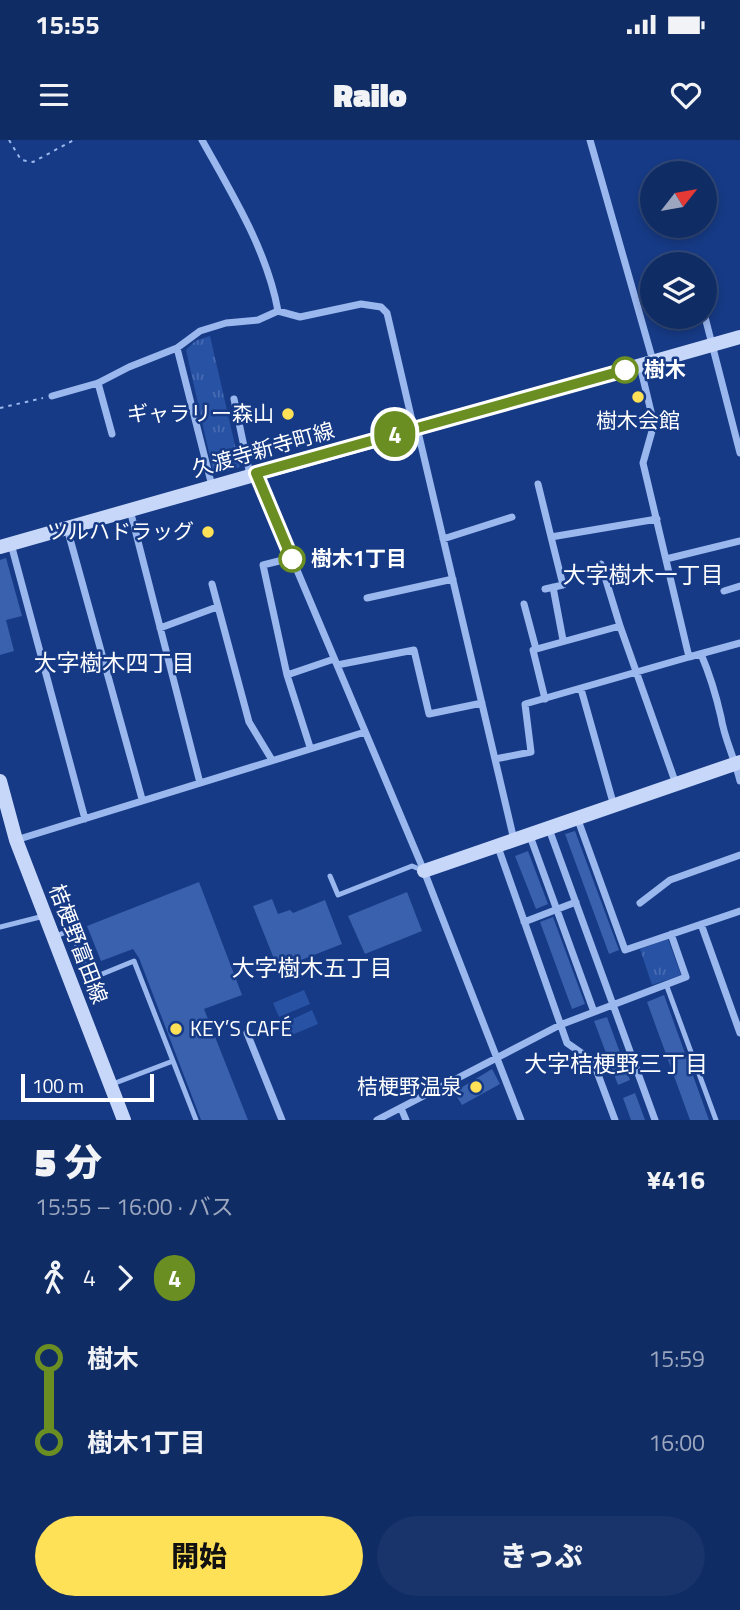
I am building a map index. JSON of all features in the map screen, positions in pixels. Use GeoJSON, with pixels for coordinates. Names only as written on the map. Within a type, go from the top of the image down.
{"type":"FeatureCollection","features":[{"type":"Feature","properties":{"kind":"main road","name":"久渡寺新寺町線"},"geometry":{"type":"LineString","coordinates":[[5,546],[740,337]]}},
{"type":"Feature","properties":{"kind":"main road"},"geometry":{"type":"LineString","coordinates":[[424,872],[738,762]]}},
{"type":"Feature","properties":{"kind":"main road","name":"桔梗野富田線"},"geometry":{"type":"LineString","coordinates":[[0,781],[10,834],[45,916],[124,1120]]}},
{"type":"Feature","properties":{"kind":"street"},"geometry":{"type":"LineString","coordinates":[[202,140],[240,209],[274,286],[278,311]]}},
{"type":"Feature","properties":{"kind":"street"},"geometry":{"type":"LineString","coordinates":[[590,140],[647,364],[654,424],[643,463],[689,657]]}},
{"type":"Feature","properties":{"kind":"street"},"geometry":{"type":"LineString","coordinates":[[52,396],[98,383],[129,366],[177,348],[200,331],[226,323],[258,320],[278,311],[300,317],[361,304],[381,307],[387,313],[414,429],[419,436],[514,841]]}},
{"type":"Feature","properties":{"kind":"street"},"geometry":{"type":"LineString","coordinates":[[708,329],[740,453]]}},
{"type":"Feature","properties":{"kind":"street"},"geometry":{"type":"LineString","coordinates":[[177,348],[212,486]]}},
{"type":"Feature","properties":{"kind":"street"},"geometry":{"type":"LineString","coordinates":[[98,383],[111,434]]}},
{"type":"Feature","properties":{"kind":"street"},"geometry":{"type":"LineString","coordinates":[[234,399],[253,474],[424,872],[521,1120]]}},
{"type":"Feature","properties":{"kind":"street"},"geometry":{"type":"LineString","coordinates":[[538,484],[563,585],[549,589],[563,640]]}},
{"type":"Feature","properties":{"kind":"street"},"geometry":{"type":"LineString","coordinates":[[130,510],[200,783]]}},
{"type":"Feature","properties":{"kind":"street"},"geometry":{"type":"LineString","coordinates":[[443,539],[512,517]]}},
{"type":"Feature","properties":{"kind":"street"},"geometry":{"type":"LineString","coordinates":[[551,537],[657,519]]}},
{"type":"Feature","properties":{"kind":"street"},"geometry":{"type":"LineString","coordinates":[[67,528],[142,799]]}},
{"type":"Feature","properties":{"kind":"street"},"geometry":{"type":"LineString","coordinates":[[666,559],[740,541]]}},
{"type":"Feature","properties":{"kind":"street"},"geometry":{"type":"LineString","coordinates":[[5,546],[85,819]]}},
{"type":"Feature","properties":{"kind":"street"},"geometry":{"type":"LineString","coordinates":[[291,558],[263,565],[287,675],[310,747]]}},
{"type":"Feature","properties":{"kind":"street"},"geometry":{"type":"LineString","coordinates":[[601,564],[635,671],[676,785]]}},
{"type":"Feature","properties":{"kind":"street"},"geometry":{"type":"LineString","coordinates":[[367,598],[453,579]]}},
{"type":"Feature","properties":{"kind":"street"},"geometry":{"type":"LineString","coordinates":[[212,584],[248,722],[272,760]]}},
{"type":"Feature","properties":{"kind":"street"},"geometry":{"type":"LineString","coordinates":[[724,591],[740,586]]}},
{"type":"Feature","properties":{"kind":"street"},"geometry":{"type":"LineString","coordinates":[[524,604],[536,649]]}},
{"type":"Feature","properties":{"kind":"street"},"geometry":{"type":"LineString","coordinates":[[160,628],[217,607]]}},
{"type":"Feature","properties":{"kind":"street"},"geometry":{"type":"LineString","coordinates":[[545,699],[533,650],[620,626]]}},
{"type":"Feature","properties":{"kind":"street"},"geometry":{"type":"LineString","coordinates":[[495,759],[531,752],[525,704],[740,643]]}},
{"type":"Feature","properties":{"kind":"street"},"geometry":{"type":"LineString","coordinates":[[287,675],[335,662],[414,650],[429,714],[482,704]]}},
{"type":"Feature","properties":{"kind":"street"},"geometry":{"type":"LineString","coordinates":[[701,654],[720,703],[720,718],[738,762],[740,781]]}},
{"type":"Feature","properties":{"kind":"street"},"geometry":{"type":"LineString","coordinates":[[581,689],[615,807]]}},
{"type":"Feature","properties":{"kind":"street"},"geometry":{"type":"LineString","coordinates":[[10,834],[85,819],[142,799],[365,732]]}},
{"type":"Feature","properties":{"kind":"street"},"geometry":{"type":"LineString","coordinates":[[578,820],[625,950],[740,911]]}},
{"type":"Feature","properties":{"kind":"street"},"geometry":{"type":"LineString","coordinates":[[549,829],[655,1120]]}},
{"type":"Feature","properties":{"kind":"street"},"geometry":{"type":"LineString","coordinates":[[530,836],[594,1012]]}},
{"type":"Feature","properties":{"kind":"street"},"geometry":{"type":"LineString","coordinates":[[498,846],[567,1043],[593,1061],[615,1118],[605,1120]]}},
{"type":"Feature","properties":{"kind":"street"},"geometry":{"type":"LineString","coordinates":[[640,903],[670,880],[740,855]]}},
{"type":"Feature","properties":{"kind":"street"},"geometry":{"type":"LineString","coordinates":[[524,922],[576,902]]}},
{"type":"Feature","properties":{"kind":"street"},"geometry":{"type":"LineString","coordinates":[[701,924],[740,1033]]}},
{"type":"Feature","properties":{"kind":"street"},"geometry":{"type":"LineString","coordinates":[[377,1120],[561,1025],[686,977],[671,934]]}},
{"type":"Feature","properties":{"kind":"street"},"geometry":{"type":"LineString","coordinates":[[247,1033],[282,1120]]}},
{"type":"Feature","properties":{"kind":"street"},"geometry":{"type":"LineString","coordinates":[[401,1108],[406,1120]]}},
{"type":"Feature","properties":{"kind":"lane"},"geometry":{"type":"LineString","coordinates":[[330,877],[338,895],[412,866],[424,872]]}},
{"type":"Feature","properties":{"kind":"lane"},"geometry":{"type":"LineString","coordinates":[[0,927],[45,916]]}},
{"type":"Feature","properties":{"kind":"lane"},"geometry":{"type":"LineString","coordinates":[[53,937],[71,930],[90,979],[134,961],[196,1120]]}},
{"type":"Feature","properties":{"kind":"lane"},"geometry":{"type":"LineString","coordinates":[[666,984],[716,1120]]}},
{"type":"Feature","properties":{"kind":"lane"},"geometry":{"type":"LineString","coordinates":[[110,1085],[173,1061]]}},
{"type":"Feature","properties":{"kind":"path"},"geometry":{"type":"LineString","coordinates":[[9,140],[21,160],[33,162],[74,140]]}},
{"type":"Feature","properties":{"kind":"path"},"geometry":{"type":"LineString","coordinates":[[0,408],[52,396]]}},
{"type":"Feature","properties":{"kind":"green space"},"geometry":{"type":"Polygon","coordinates":[[[210,336],[240,467],[214,475],[186,350],[195,341],[210,336]]]}},
{"type":"Feature","properties":{"kind":"green space"},"geometry":{"type":"Polygon","coordinates":[[[668,939],[681,975],[652,985],[640,949],[668,939]]]}},
{"type":"Feature","properties":{"kind":"green space"},"geometry":{"type":"Polygon","coordinates":[[[304,990],[310,1004],[279,1017],[273,1003],[304,990]]]}},
{"type":"Feature","properties":{"kind":"green space"},"geometry":{"type":"Polygon","coordinates":[[[312,1010],[318,1024],[287,1037],[282,1024],[312,1010]]]}},
{"type":"Feature","properties":{"kind":"building"},"geometry":{"type":"Polygon","coordinates":[[[6,558],[22,616],[6,620],[14,651],[0,655],[0,560],[6,558]]]}},
{"type":"Feature","properties":{"kind":"building"},"geometry":{"type":"Polygon","coordinates":[[[575,831],[619,950],[609,954],[565,834],[575,831]]]}},
{"type":"Feature","properties":{"kind":"building"},"geometry":{"type":"Polygon","coordinates":[[[528,851],[548,904],[536,909],[515,856],[528,851]]]}},
{"type":"Feature","properties":{"kind":"building"},"geometry":{"type":"Polygon","coordinates":[[[199,882],[242,995],[204,1009],[248,1120],[201,1120],[139,958],[133,949],[101,961],[87,926],[199,882]]]}},
{"type":"Feature","properties":{"kind":"building"},"geometry":{"type":"Polygon","coordinates":[[[407,892],[422,931],[365,954],[348,916],[407,892]]]}},
{"type":"Feature","properties":{"kind":"building"},"geometry":{"type":"Polygon","coordinates":[[[272,899],[278,914],[290,910],[293,913],[325,900],[342,944],[278,969],[253,906],[272,899]]]}},
{"type":"Feature","properties":{"kind":"building"},"geometry":{"type":"Polygon","coordinates":[[[553,917],[585,1004],[572,1009],[540,922],[553,917]]]}},
{"type":"Feature","properties":{"kind":"building"},"geometry":{"type":"Polygon","coordinates":[[[664,995],[709,1120],[690,1120],[647,1002],[664,995]]]}},
{"type":"Feature","properties":{"kind":"building"},"geometry":{"type":"Polygon","coordinates":[[[607,1017],[630,1080],[618,1085],[594,1021],[607,1017]]]}},
{"type":"Feature","properties":{"kind":"building","name":"桔梗野温泉"},"geometry":{"type":"Polygon","coordinates":[[[492,1069],[500,1084],[462,1105],[454,1092],[492,1069]]]}},
{"type":"Feature","properties":{"kind":"building"},"geometry":{"type":"Polygon","coordinates":[[[635,1093],[645,1120],[631,1120],[623,1098],[635,1093]]]}},
{"type":"Feature","properties":{"kind":"bus line","name":"4"},"geometry":{"type":"LineString","coordinates":[[292,559],[256,473],[625,370]]}},
{"type":"Feature","properties":{"kind":"place","name":"樹木"},"geometry":{"type":"Point","coordinates":[625,370]}},
{"type":"Feature","properties":{"kind":"place","name":"樹木会館"},"geometry":{"type":"Point","coordinates":[638,397]}},
{"type":"Feature","properties":{"kind":"place","name":"ギャラリー森山"},"geometry":{"type":"Point","coordinates":[288,414]}},
{"type":"Feature","properties":{"kind":"place","name":"ツルハドラッグ"},"geometry":{"type":"Point","coordinates":[208,532]}},
{"type":"Feature","properties":{"kind":"place","name":"樹木1丁目"},"geometry":{"type":"Point","coordinates":[292,559]}},
{"type":"Feature","properties":{"kind":"place","name":"KEY’S CAFÉ"},"geometry":{"type":"Point","coordinates":[176,1029]}},
{"type":"Feature","properties":{"kind":"place","name":"桔梗野温泉"},"geometry":{"type":"Point","coordinates":[476,1087]}},
{"type":"Feature","properties":{"kind":"district","name":"大字樹木一丁目"},"geometry":{"type":"Point","coordinates":[643,575]}},
{"type":"Feature","properties":{"kind":"district","name":"大字樹木四丁目"},"geometry":{"type":"Point","coordinates":[114,663]}},
{"type":"Feature","properties":{"kind":"district","name":"大字樹木五丁目"},"geometry":{"type":"Point","coordinates":[312,968]}},
{"type":"Feature","properties":{"kind":"district","name":"大字桔梗野三丁目"},"geometry":{"type":"Point","coordinates":[616,1064]}}]}
